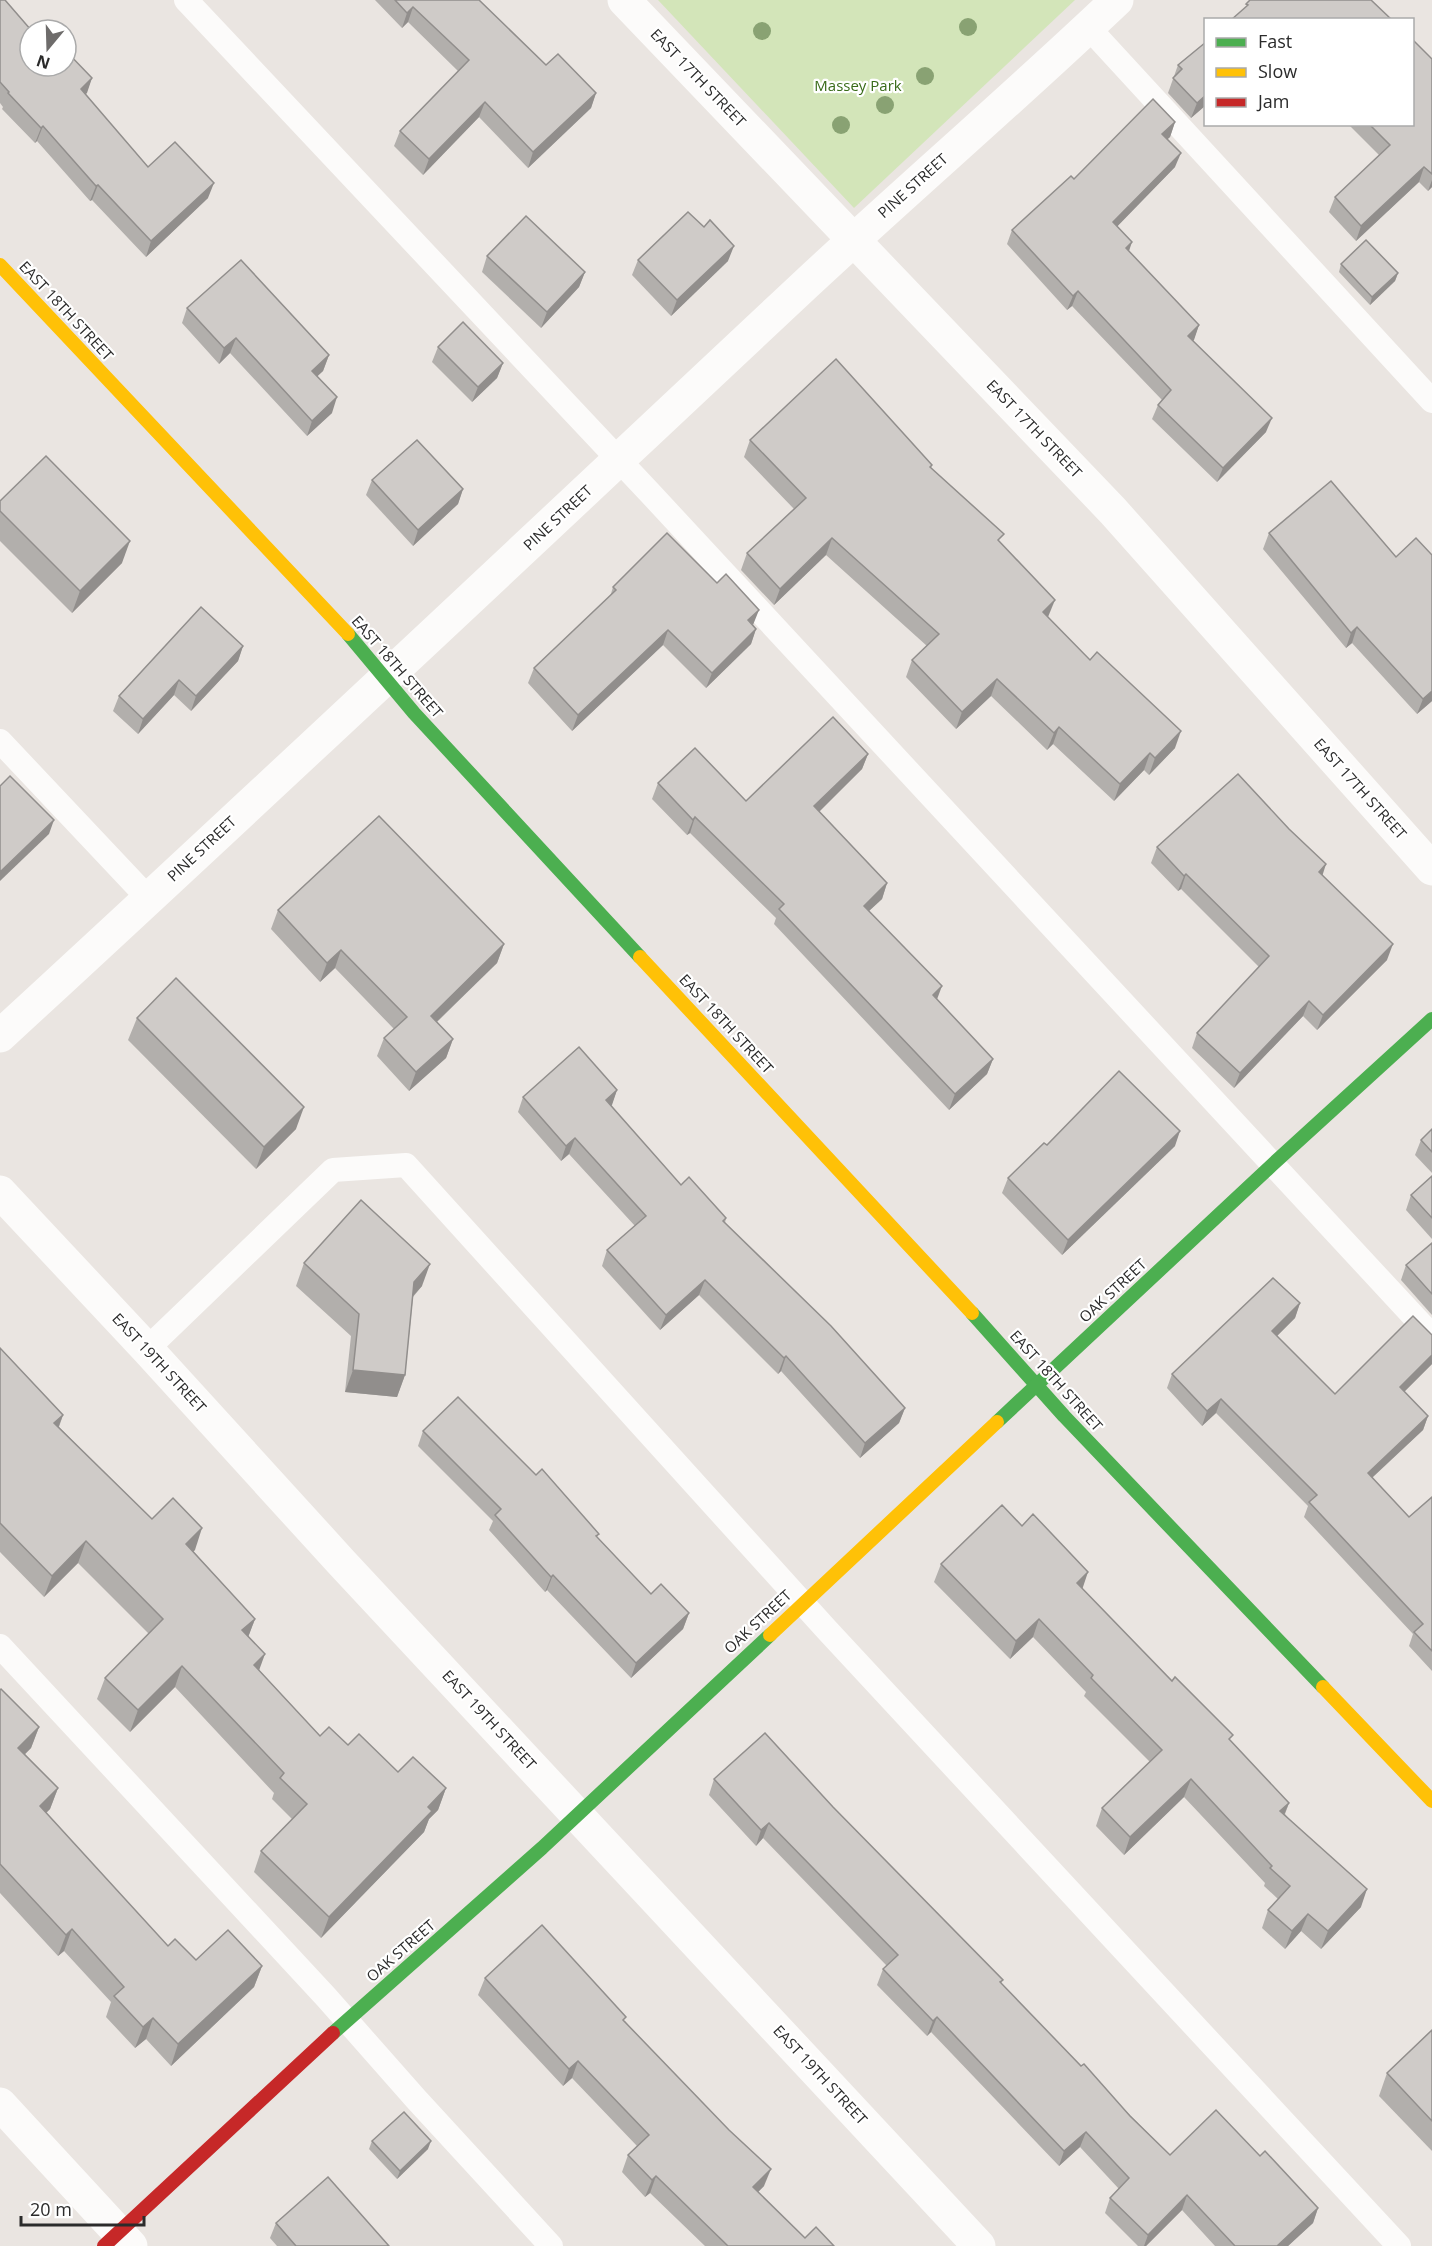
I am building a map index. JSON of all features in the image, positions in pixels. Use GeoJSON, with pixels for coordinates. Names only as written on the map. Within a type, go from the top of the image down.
{"type":"FeatureCollection","features":[{"type":"Feature","properties":{"kind":"street","name":"EAST 17TH STREET"},"geometry":{"type":"LineString","coordinates":[[624,0],[1113,511],[1432,869]]}},
{"type":"Feature","properties":{"kind":"street","name":"PINE STREET"},"geometry":{"type":"LineString","coordinates":[[0,1036],[854,240],[1117,0]]}},
{"type":"Feature","properties":{"kind":"street","name":"EAST 18TH STREET"},"geometry":{"type":"LineString","coordinates":[[0,265],[349,636],[414,713],[1064,1416],[1432,1801]]}},
{"type":"Feature","properties":{"kind":"street","name":"OAK STREET"},"geometry":{"type":"LineString","coordinates":[[118,2241],[160,2196],[347,2020],[578,1814],[1036,1384],[1432,1019]]}},
{"type":"Feature","properties":{"kind":"street","name":"EAST 19TH STREET"},"geometry":{"type":"LineString","coordinates":[[0,1192],[342,1563],[979,2246]]}},
{"type":"Feature","properties":{"kind":"street"},"geometry":{"type":"LineString","coordinates":[[0,2104],[118,2241]]}},
{"type":"Feature","properties":{"kind":"lane"},"geometry":{"type":"LineString","coordinates":[[186,0],[620,460],[1432,1336]]}},
{"type":"Feature","properties":{"kind":"lane"},"geometry":{"type":"LineString","coordinates":[[1088,27],[1432,401]]}},
{"type":"Feature","properties":{"kind":"lane"},"geometry":{"type":"LineString","coordinates":[[0,741],[149,899]]}},
{"type":"Feature","properties":{"kind":"lane"},"geometry":{"type":"LineString","coordinates":[[147,1349],[333,1170],[406,1165],[803,1603],[1400,2246]]}},
{"type":"Feature","properties":{"kind":"lane"},"geometry":{"type":"LineString","coordinates":[[0,1646],[347,2020],[551,2246]]}},
{"type":"Feature","properties":{"kind":"green space","name":"Massey Park"},"geometry":{"type":"Polygon","coordinates":[[[658,0],[1075,0],[854,208],[658,0]]]}},
{"type":"Feature","properties":{"kind":"building"},"geometry":{"type":"Polygon","coordinates":[[[0,0],[5,0],[21,18],[18,18],[18,78],[78,78],[78,63],[92,78],[81,89],[148,167],[175,142],[214,183],[151,241],[98,185],[96,186],[0,82],[0,0]]]}},
{"type":"Feature","properties":{"kind":"building"},"geometry":{"type":"Polygon","coordinates":[[[395,0],[479,0],[546,65],[558,54],[596,93],[533,152],[485,102],[429,159],[400,131],[469,60],[413,7],[407,13],[395,0]]]}},
{"type":"Feature","properties":{"kind":"building"},"geometry":{"type":"Polygon","coordinates":[[[1250,0],[1371,0],[1390,18],[1233,18],[1248,5],[1246,4],[1250,0]]]}},
{"type":"Feature","properties":{"kind":"building"},"geometry":{"type":"Polygon","coordinates":[[[1414,41],[1432,59],[1432,174],[1424,167],[1361,226],[1335,197],[1390,145],[1371,126],[1414,126],[1414,41]]]}},
{"type":"Feature","properties":{"kind":"building"},"geometry":{"type":"Polygon","coordinates":[[[1204,44],[1204,97],[1197,103],[1173,78],[1182,69],[1178,65],[1204,44]]]}},
{"type":"Feature","properties":{"kind":"building"},"geometry":{"type":"Polygon","coordinates":[[[1153,99],[1175,122],[1162,134],[1181,153],[1113,222],[1132,242],[1126,248],[1199,325],[1188,336],[1272,418],[1223,468],[1158,405],[1171,390],[1078,291],[1073,296],[1012,230],[1071,176],[1074,179],[1153,99]]]}},
{"type":"Feature","properties":{"kind":"building"},"geometry":{"type":"Polygon","coordinates":[[[688,212],[704,227],[710,220],[734,246],[677,300],[638,260],[688,212]]]}},
{"type":"Feature","properties":{"kind":"building"},"geometry":{"type":"Polygon","coordinates":[[[526,216],[585,272],[547,312],[487,256],[526,216]]]}},
{"type":"Feature","properties":{"kind":"building"},"geometry":{"type":"Polygon","coordinates":[[[1366,240],[1398,273],[1372,297],[1341,264],[1366,240]]]}},
{"type":"Feature","properties":{"kind":"building"},"geometry":{"type":"Polygon","coordinates":[[[241,260],[329,355],[312,371],[337,397],[312,421],[236,338],[224,348],[187,308],[241,260]]]}},
{"type":"Feature","properties":{"kind":"building"},"geometry":{"type":"Polygon","coordinates":[[[463,322],[503,363],[478,387],[438,347],[463,322]]]}},
{"type":"Feature","properties":{"kind":"building"},"geometry":{"type":"Polygon","coordinates":[[[836,359],[932,465],[930,467],[1004,534],[998,540],[1055,600],[1043,612],[1090,660],[1097,652],[1181,731],[1155,758],[1150,753],[1120,784],[1059,727],[1054,733],[997,679],[962,712],[912,660],[939,634],[832,538],[780,589],[747,553],[806,498],[750,440],[836,359]]]}},
{"type":"Feature","properties":{"kind":"building"},"geometry":{"type":"Polygon","coordinates":[[[417,440],[463,489],[418,530],[372,480],[417,440]]]}},
{"type":"Feature","properties":{"kind":"building"},"geometry":{"type":"Polygon","coordinates":[[[46,456],[130,541],[80,591],[0,511],[0,501],[46,456]]]}},
{"type":"Feature","properties":{"kind":"building"},"geometry":{"type":"Polygon","coordinates":[[[1331,481],[1396,557],[1416,538],[1432,555],[1432,691],[1423,699],[1357,627],[1351,633],[1269,533],[1331,481]]]}},
{"type":"Feature","properties":{"kind":"building"},"geometry":{"type":"Polygon","coordinates":[[[667,533],[717,583],[726,574],[759,610],[748,620],[756,629],[712,673],[668,630],[578,715],[534,668],[616,590],[613,587],[667,533]]]}},
{"type":"Feature","properties":{"kind":"building"},"geometry":{"type":"Polygon","coordinates":[[[201,607],[243,646],[196,696],[179,680],[143,719],[119,696],[201,607]]]}},
{"type":"Feature","properties":{"kind":"building"},"geometry":{"type":"Polygon","coordinates":[[[833,717],[868,754],[814,806],[887,883],[864,906],[942,986],[933,995],[993,1059],[955,1094],[779,909],[784,904],[695,817],[693,820],[658,783],[695,748],[746,801],[833,717]]]}},
{"type":"Feature","properties":{"kind":"building"},"geometry":{"type":"Polygon","coordinates":[[[1238,774],[1289,829],[1326,864],[1319,872],[1393,944],[1323,1015],[1309,1001],[1240,1073],[1197,1033],[1269,956],[1186,874],[1184,876],[1157,847],[1238,774]]]}},
{"type":"Feature","properties":{"kind":"building"},"geometry":{"type":"Polygon","coordinates":[[[10,776],[54,820],[0,872],[0,786],[10,776]]]}},
{"type":"Feature","properties":{"kind":"building"},"geometry":{"type":"Polygon","coordinates":[[[379,816],[504,944],[431,1016],[453,1039],[416,1072],[384,1038],[407,1017],[341,950],[327,963],[278,910],[379,816]]]}},
{"type":"Feature","properties":{"kind":"building"},"geometry":{"type":"Polygon","coordinates":[[[176,978],[304,1107],[264,1147],[137,1018],[176,978]]]}},
{"type":"Feature","properties":{"kind":"building"},"geometry":{"type":"Polygon","coordinates":[[[579,1047],[617,1090],[606,1100],[681,1185],[689,1177],[726,1218],[723,1221],[831,1326],[905,1408],[865,1443],[786,1356],[784,1358],[705,1280],[666,1315],[607,1250],[646,1216],[575,1138],[566,1146],[523,1097],[579,1047]]]}},
{"type":"Feature","properties":{"kind":"building"},"geometry":{"type":"Polygon","coordinates":[[[1119,1071],[1180,1131],[1068,1240],[1008,1178],[1044,1143],[1047,1145],[1119,1071]]]}},
{"type":"Feature","properties":{"kind":"building"},"geometry":{"type":"Polygon","coordinates":[[[1432,1129],[1432,1152],[1421,1140],[1432,1129]]]}},
{"type":"Feature","properties":{"kind":"building"},"geometry":{"type":"Polygon","coordinates":[[[1432,1176],[1432,1218],[1411,1195],[1432,1176]]]}},
{"type":"Feature","properties":{"kind":"building"},"geometry":{"type":"Polygon","coordinates":[[[361,1200],[430,1264],[414,1282],[405,1375],[353,1370],[359,1314],[304,1263],[361,1200]]]}},
{"type":"Feature","properties":{"kind":"building"},"geometry":{"type":"Polygon","coordinates":[[[1432,1243],[1432,1294],[1406,1265],[1432,1243]]]}},
{"type":"Feature","properties":{"kind":"building"},"geometry":{"type":"Polygon","coordinates":[[[1273,1278],[1300,1303],[1272,1331],[1335,1394],[1413,1316],[1432,1335],[1432,1355],[1400,1387],[1428,1416],[1368,1473],[1409,1517],[1432,1497],[1432,1651],[1414,1632],[1423,1624],[1309,1502],[1317,1495],[1221,1399],[1207,1411],[1172,1374],[1273,1278]]]}},
{"type":"Feature","properties":{"kind":"building"},"geometry":{"type":"Polygon","coordinates":[[[0,1348],[63,1415],[54,1423],[152,1519],[173,1498],[202,1528],[186,1544],[255,1619],[242,1630],[265,1654],[254,1665],[320,1736],[329,1727],[348,1745],[359,1734],[398,1772],[413,1757],[446,1788],[428,1807],[432,1811],[329,1917],[261,1851],[307,1804],[280,1778],[284,1773],[182,1666],[138,1710],[105,1678],[163,1619],[86,1541],[52,1576],[0,1523],[0,1348]]]}},
{"type":"Feature","properties":{"kind":"building"},"geometry":{"type":"Polygon","coordinates":[[[458,1397],[536,1475],[542,1469],[599,1534],[596,1536],[651,1594],[661,1584],[689,1613],[636,1663],[553,1575],[551,1577],[495,1515],[501,1509],[423,1431],[458,1397]]]}},
{"type":"Feature","properties":{"kind":"building"},"geometry":{"type":"Polygon","coordinates":[[[1002,1505],[1022,1526],[1033,1514],[1088,1572],[1077,1583],[1172,1681],[1175,1677],[1233,1735],[1229,1739],[1289,1803],[1280,1811],[1367,1889],[1328,1931],[1308,1914],[1292,1931],[1268,1910],[1290,1886],[1270,1868],[1272,1866],[1191,1779],[1130,1837],[1102,1808],[1162,1750],[1091,1678],[1093,1675],[1039,1619],[1016,1641],[941,1564],[1002,1505]]]}},
{"type":"Feature","properties":{"kind":"building"},"geometry":{"type":"Polygon","coordinates":[[[1,1689],[39,1727],[18,1748],[58,1788],[40,1806],[168,1946],[175,1939],[196,1960],[228,1930],[262,1966],[178,2044],[153,2018],[143,2027],[114,1996],[124,1987],[72,1929],[66,1935],[0,1864],[1,1689]]]}},
{"type":"Feature","properties":{"kind":"building"},"geometry":{"type":"Polygon","coordinates":[[[765,1733],[833,1807],[1003,1980],[1000,1982],[1081,2066],[1084,2064],[1130,2116],[1170,2155],[1216,2110],[1260,2156],[1265,2151],[1318,2208],[1277,2246],[1235,2246],[1187,2195],[1148,2235],[1110,2198],[1129,2178],[1086,2132],[1064,2151],[937,2017],[933,2021],[883,1969],[898,1955],[769,1823],[761,1830],[714,1779],[765,1733]]]}},
{"type":"Feature","properties":{"kind":"building"},"geometry":{"type":"Polygon","coordinates":[[[542,1925],[626,2017],[623,2020],[729,2130],[771,2169],[753,2187],[805,2238],[816,2227],[834,2246],[728,2246],[656,2176],[652,2180],[628,2155],[649,2135],[578,2061],[569,2069],[485,1978],[542,1925]]]}},
{"type":"Feature","properties":{"kind":"building"},"geometry":{"type":"Polygon","coordinates":[[[1432,2030],[1432,2121],[1387,2073],[1432,2030]]]}},
{"type":"Feature","properties":{"kind":"building"},"geometry":{"type":"Polygon","coordinates":[[[404,2112],[431,2141],[400,2171],[372,2141],[404,2112]]]}},
{"type":"Feature","properties":{"kind":"building"},"geometry":{"type":"Polygon","coordinates":[[[328,2177],[389,2246],[296,2246],[276,2223],[328,2177]]]}},
{"type":"Feature","properties":{"kind":"traffic: fast"},"geometry":{"type":"LineString","coordinates":[[348,634],[414,713],[640,957]]}},
{"type":"Feature","properties":{"kind":"traffic: fast"},"geometry":{"type":"LineString","coordinates":[[997,1422],[1432,1019]]}},
{"type":"Feature","properties":{"kind":"traffic: fast"},"geometry":{"type":"LineString","coordinates":[[972,1313],[1064,1416],[1323,1687]]}},
{"type":"Feature","properties":{"kind":"traffic: fast"},"geometry":{"type":"LineString","coordinates":[[333,2033],[542,1848],[770,1635]]}},
{"type":"Feature","properties":{"kind":"traffic: slow"},"geometry":{"type":"LineString","coordinates":[[0,265],[348,634]]}},
{"type":"Feature","properties":{"kind":"traffic: slow"},"geometry":{"type":"LineString","coordinates":[[640,957],[972,1313]]}},
{"type":"Feature","properties":{"kind":"traffic: slow"},"geometry":{"type":"LineString","coordinates":[[770,1635],[997,1422]]}},
{"type":"Feature","properties":{"kind":"traffic: slow"},"geometry":{"type":"LineString","coordinates":[[1323,1687],[1432,1801]]}},
{"type":"Feature","properties":{"kind":"traffic: jam"},"geometry":{"type":"LineString","coordinates":[[104,2246],[333,2033]]}}]}
